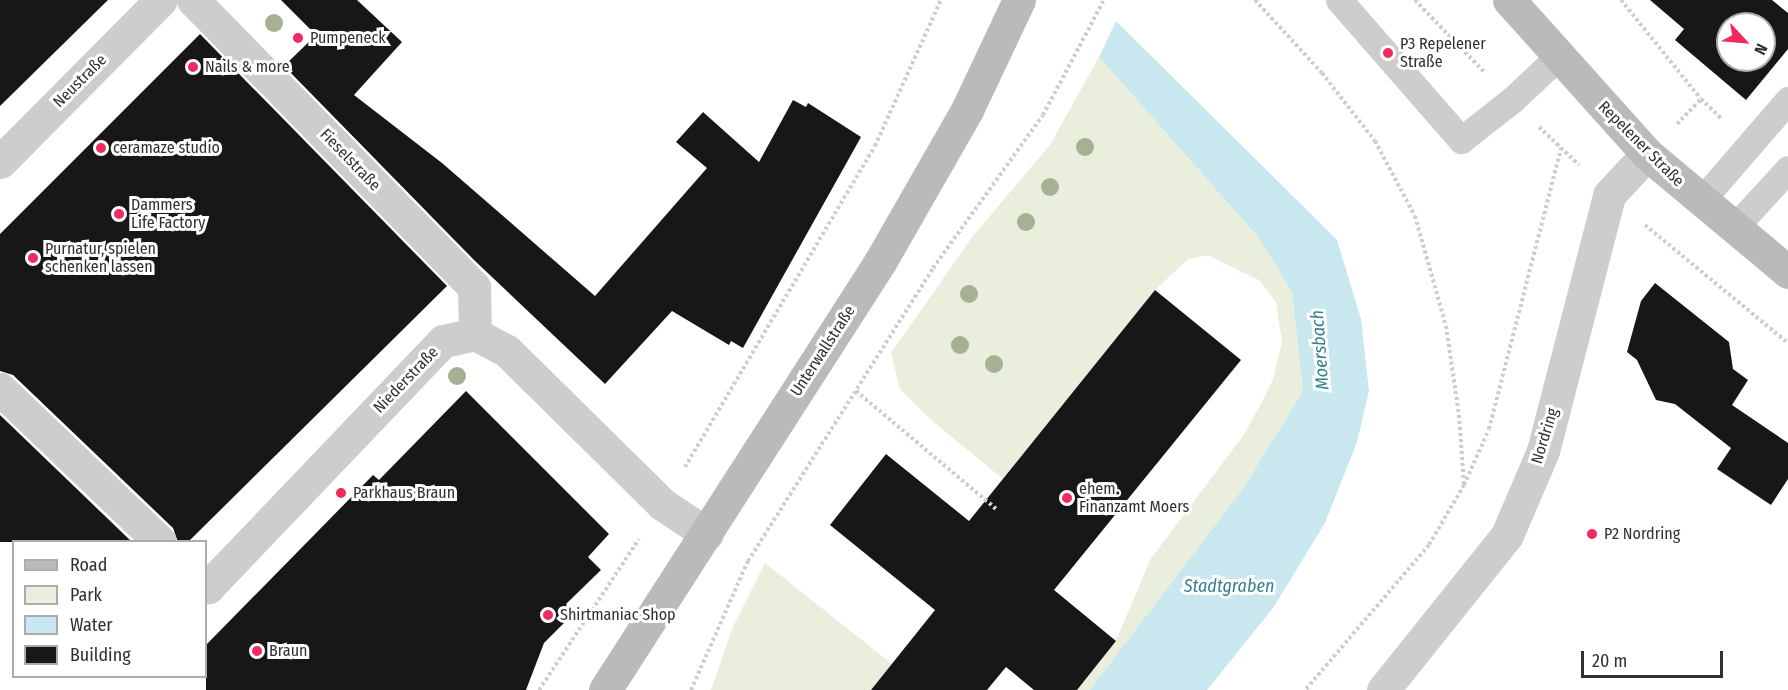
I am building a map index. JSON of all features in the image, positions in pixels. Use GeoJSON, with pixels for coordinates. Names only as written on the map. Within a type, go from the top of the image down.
{"type":"FeatureCollection","features":[{"type":"Feature","properties":{"kind":"main road","name":"Unterwallstraße"},"geometry":{"type":"LineString","coordinates":[[605,690],[880,262],[967,110],[1019,0]]}},
{"type":"Feature","properties":{"kind":"main road","name":"Repelener Straße"},"geometry":{"type":"LineString","coordinates":[[1509,0],[1647,154],[1700,202],[1788,273]]}},
{"type":"Feature","properties":{"kind":"street","name":"Neustraße"},"geometry":{"type":"LineString","coordinates":[[0,162],[161,0]]}},
{"type":"Feature","properties":{"kind":"street","name":"Fieselstraße"},"geometry":{"type":"LineString","coordinates":[[193,0],[474,286],[475,333]]}},
{"type":"Feature","properties":{"kind":"street","name":"Nordring"},"geometry":{"type":"LineString","coordinates":[[1383,690],[1507,535],[1544,451],[1609,195],[1647,154]]}},
{"type":"Feature","properties":{"kind":"street"},"geometry":{"type":"LineString","coordinates":[[475,333],[507,351],[662,504],[707,534]]}},
{"type":"Feature","properties":{"kind":"street","name":"Niederstraße"},"geometry":{"type":"LineString","coordinates":[[207,586],[443,341],[475,333]]}},
{"type":"Feature","properties":{"kind":"street"},"geometry":{"type":"LineString","coordinates":[[0,389],[158,540]]}},
{"type":"Feature","properties":{"kind":"lane"},"geometry":{"type":"LineString","coordinates":[[1339,0],[1461,140],[1512,100],[1558,57]]}},
{"type":"Feature","properties":{"kind":"lane"},"geometry":{"type":"LineString","coordinates":[[1700,202],[1788,100]]}},
{"type":"Feature","properties":{"kind":"lane"},"geometry":{"type":"LineString","coordinates":[[1733,229],[1788,169]]}},
{"type":"Feature","properties":{"kind":"path"},"geometry":{"type":"LineString","coordinates":[[539,690],[662,504],[875,146],[941,0]]}},
{"type":"Feature","properties":{"kind":"path"},"geometry":{"type":"LineString","coordinates":[[690,690],[748,561],[933,268],[1043,115],[1104,0]]}},
{"type":"Feature","properties":{"kind":"path"},"geometry":{"type":"LineString","coordinates":[[1255,0],[1322,73],[1375,141],[1415,216],[1446,326],[1460,415],[1464,485]]}},
{"type":"Feature","properties":{"kind":"path"},"geometry":{"type":"LineString","coordinates":[[1621,0],[1701,99],[1750,144]]}},
{"type":"Feature","properties":{"kind":"path"},"geometry":{"type":"LineString","coordinates":[[1305,690],[1429,545],[1464,485],[1490,429],[1561,148]]}},
{"type":"Feature","properties":{"kind":"path"},"geometry":{"type":"LineString","coordinates":[[856,392],[996,509]]}},
{"type":"Feature","properties":{"kind":"green space"},"geometry":{"type":"Polygon","coordinates":[[[1099,57],[1259,238],[1292,292],[1303,391],[1244,487],[1090,690],[1077,690],[1116,641],[1150,560],[1243,436],[1261,404],[1273,379],[1282,342],[1276,302],[1259,280],[1208,255],[1188,259],[1155,290],[1003,479],[930,419],[900,389],[891,353],[973,236],[1050,145],[1099,57]]]}},
{"type":"Feature","properties":{"kind":"green space"},"geometry":{"type":"Polygon","coordinates":[[[765,563],[892,664],[871,690],[711,690],[733,627],[765,563]]]}},
{"type":"Feature","properties":{"kind":"water","name":"Stadtgraben"},"geometry":{"type":"Polygon","coordinates":[[[1116,21],[1337,240],[1361,319],[1369,391],[1357,442],[1325,523],[1273,608],[1207,690],[1090,690],[1244,487],[1303,391],[1292,292],[1259,238],[1099,57],[1116,21]]]}},
{"type":"Feature","properties":{"kind":"building"},"geometry":{"type":"Polygon","coordinates":[[[0,0],[108,0],[0,106],[0,0]]]}},
{"type":"Feature","properties":{"kind":"building"},"geometry":{"type":"Polygon","coordinates":[[[281,0],[357,0],[402,42],[354,95],[442,163],[595,296],[707,168],[676,142],[703,112],[759,162],[793,100],[806,107],[808,103],[861,137],[743,348],[731,341],[729,345],[672,311],[605,384],[474,260],[284,66],[316,35],[281,0]]]}},
{"type":"Feature","properties":{"kind":"building"},"geometry":{"type":"Polygon","coordinates":[[[1650,0],[1772,0],[1788,13],[1788,49],[1776,64],[1776,12],[1716,12],[1716,72],[1769,72],[1746,100],[1675,40],[1684,29],[1650,0]]]}},
{"type":"Feature","properties":{"kind":"building"},"geometry":{"type":"Polygon","coordinates":[[[200,34],[447,286],[190,540],[177,540],[173,528],[13,375],[0,371],[0,234],[200,34]]]}},
{"type":"Feature","properties":{"kind":"building"},"geometry":{"type":"Polygon","coordinates":[[[1655,283],[1729,342],[1733,369],[1748,380],[1732,405],[1788,443],[1788,479],[1771,505],[1717,469],[1731,448],[1675,404],[1656,400],[1637,360],[1627,352],[1641,301],[1655,283]]]}},
{"type":"Feature","properties":{"kind":"building","name":"ehem. Finanzamt Moers"},"geometry":{"type":"Polygon","coordinates":[[[1155,290],[1241,360],[1054,590],[1116,641],[1077,690],[1034,690],[1006,667],[987,690],[871,690],[935,610],[830,525],[886,454],[969,521],[1155,290]]]}},
{"type":"Feature","properties":{"kind":"building"},"geometry":{"type":"Polygon","coordinates":[[[466,391],[609,534],[588,557],[601,570],[566,604],[575,612],[544,643],[526,690],[206,690],[207,644],[373,475],[379,480],[466,391]]]}},
{"type":"Feature","properties":{"kind":"building"},"geometry":{"type":"Polygon","coordinates":[[[0,415],[130,540],[12,540],[12,542],[0,542],[0,415]]]}},
{"type":"Feature","properties":{"kind":"place","name":"Pumpeneck"},"geometry":{"type":"Point","coordinates":[298,38]}},
{"type":"Feature","properties":{"kind":"place","name":"P3 Repelener Straße"},"geometry":{"type":"Point","coordinates":[1388,53]}},
{"type":"Feature","properties":{"kind":"place","name":"Nails & more"},"geometry":{"type":"Point","coordinates":[193,67]}},
{"type":"Feature","properties":{"kind":"place","name":"ceramaze studio"},"geometry":{"type":"Point","coordinates":[101,148]}},
{"type":"Feature","properties":{"kind":"place","name":"Dammers Life Factory"},"geometry":{"type":"Point","coordinates":[119,214]}},
{"type":"Feature","properties":{"kind":"place","name":"Purnatur, spielen schenken lassen"},"geometry":{"type":"Point","coordinates":[33,258]}},
{"type":"Feature","properties":{"kind":"place","name":"Parkhaus Braun"},"geometry":{"type":"Point","coordinates":[341,493]}},
{"type":"Feature","properties":{"kind":"place","name":"ehem. Finanzamt Moers"},"geometry":{"type":"Point","coordinates":[1067,498]}},
{"type":"Feature","properties":{"kind":"place","name":"P2 Nordring"},"geometry":{"type":"Point","coordinates":[1592,534]}},
{"type":"Feature","properties":{"kind":"place","name":"Shirtmaniac Shop"},"geometry":{"type":"Point","coordinates":[548,615]}},
{"type":"Feature","properties":{"kind":"place","name":"Braun"},"geometry":{"type":"Point","coordinates":[257,651]}},
{"type":"Feature","properties":{"kind":"water label","name":"Moersbach"},"geometry":{"type":"Point","coordinates":[1320,350]}}]}
